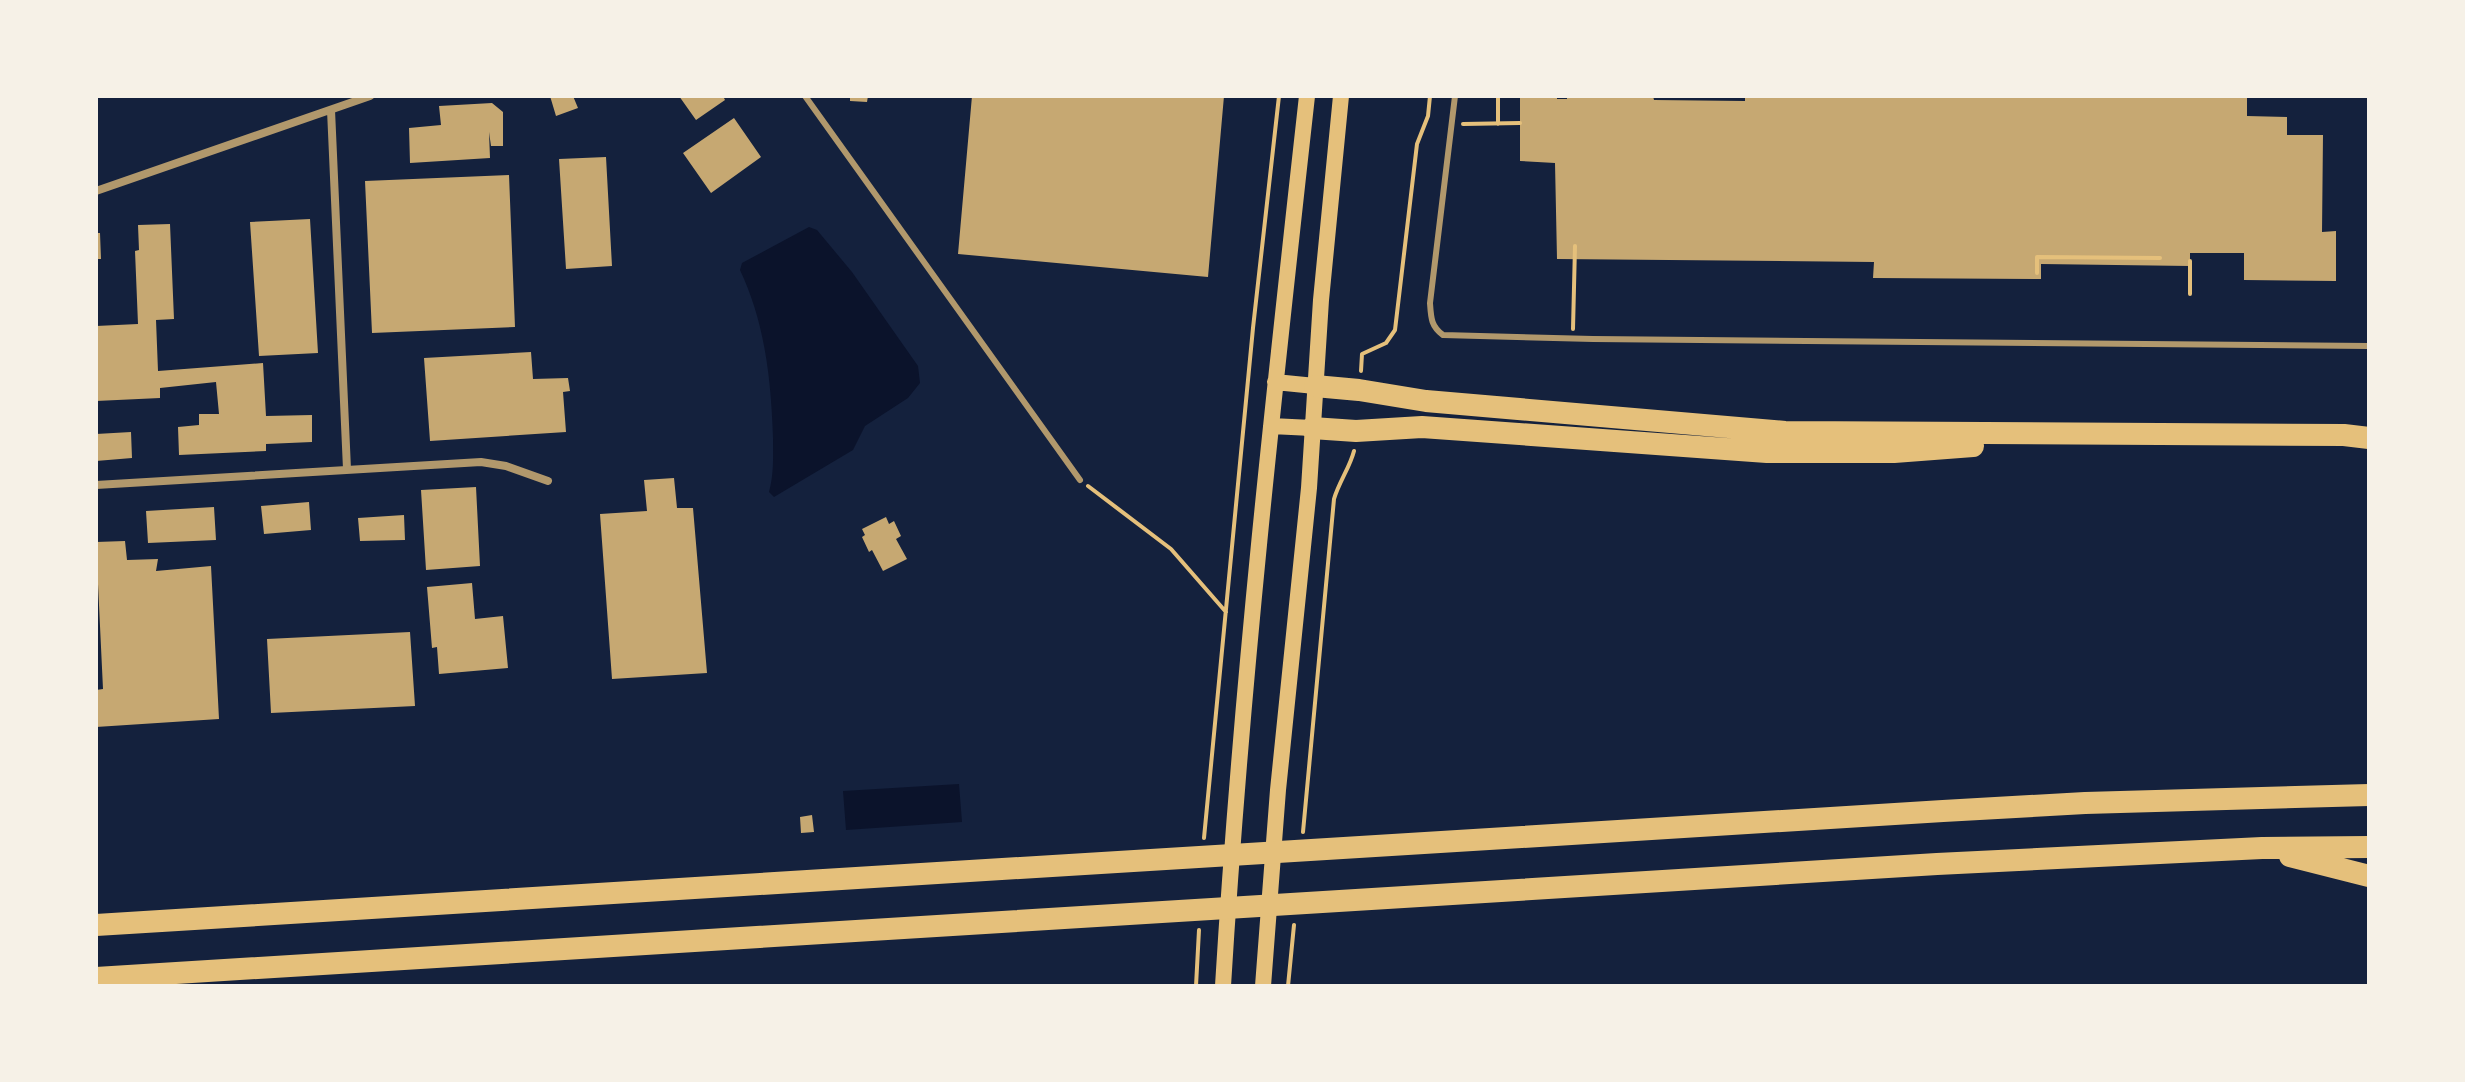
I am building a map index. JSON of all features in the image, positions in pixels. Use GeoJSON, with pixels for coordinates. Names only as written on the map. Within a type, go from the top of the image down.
{"type":"FeatureCollection","features":[{"type":"Feature","properties":{"kind":"highway"},"geometry":{"type":"LineString","coordinates":[[1315,386],[1426,401],[1785,432],[2344,435],[2369,438]]}},
{"type":"Feature","properties":{"kind":"highway"},"geometry":{"type":"LineString","coordinates":[[1312,428],[1356,431],[1422,427],[1767,452],[1894,452],[2115,434]]}},
{"type":"Feature","properties":{"kind":"highway"},"geometry":{"type":"LineString","coordinates":[[96,925],[2085,803],[2362,793]]}},
{"type":"Feature","properties":{"kind":"highway"},"geometry":{"type":"LineString","coordinates":[[96,978],[1937,864],[2262,848],[2369,847]]}},
{"type":"Feature","properties":{"kind":"highway"},"geometry":{"type":"LineString","coordinates":[[2262,848],[2369,876]]}},
{"type":"Feature","properties":{"kind":"main road"},"geometry":{"type":"LineString","coordinates":[[1223,986],[1275,382],[1307,96]]}},
{"type":"Feature","properties":{"kind":"main road"},"geometry":{"type":"LineString","coordinates":[[1263,986],[1341,96]]}},
{"type":"Feature","properties":{"kind":"main road"},"geometry":{"type":"LineString","coordinates":[[1275,382],[1315,386]]}},
{"type":"Feature","properties":{"kind":"main road"},"geometry":{"type":"LineString","coordinates":[[1271,426],[1312,428]]}},
{"type":"Feature","properties":{"kind":"street"},"geometry":{"type":"LineString","coordinates":[[96,191],[370,96]]}},
{"type":"Feature","properties":{"kind":"street"},"geometry":{"type":"LineString","coordinates":[[331,110],[347,469]]}},
{"type":"Feature","properties":{"kind":"street"},"geometry":{"type":"LineString","coordinates":[[96,485],[481,462],[506,466],[548,481]]}},
{"type":"Feature","properties":{"kind":"lane"},"geometry":{"type":"LineString","coordinates":[[805,96],[1080,480]]}},
{"type":"Feature","properties":{"kind":"lane"},"geometry":{"type":"LineString","coordinates":[[1455,96],[1430,303],[1431,320],[1435,329],[1443,335],[1573,339],[2369,346]]}},
{"type":"Feature","properties":{"kind":"path"},"geometry":{"type":"LineString","coordinates":[[1203,850],[1253,328],[1279,96]]}},
{"type":"Feature","properties":{"kind":"path"},"geometry":{"type":"LineString","coordinates":[[1362,354],[1386,343],[1395,330],[1417,144],[1428,116],[1430,96]]}},
{"type":"Feature","properties":{"kind":"path"},"geometry":{"type":"LineString","coordinates":[[1498,96],[1498,124]]}},
{"type":"Feature","properties":{"kind":"path"},"geometry":{"type":"LineString","coordinates":[[1425,125],[1520,123]]}},
{"type":"Feature","properties":{"kind":"path"},"geometry":{"type":"LineString","coordinates":[[1573,339],[1575,246]]}},
{"type":"Feature","properties":{"kind":"path"},"geometry":{"type":"LineString","coordinates":[[2030,269],[2037,273],[2037,257],[2160,258]]}},
{"type":"Feature","properties":{"kind":"path"},"geometry":{"type":"LineString","coordinates":[[2190,261],[2190,294]]}},
{"type":"Feature","properties":{"kind":"path"},"geometry":{"type":"LineString","coordinates":[[1301,846],[1334,499],[1339,481],[1354,455]]}},
{"type":"Feature","properties":{"kind":"path"},"geometry":{"type":"LineString","coordinates":[[1080,480],[1171,549],[1226,612]]}},
{"type":"Feature","properties":{"kind":"path"},"geometry":{"type":"LineString","coordinates":[[1196,986],[1199,924]]}},
{"type":"Feature","properties":{"kind":"path"},"geometry":{"type":"LineString","coordinates":[[1288,986],[1294,925]]}},
{"type":"Feature","properties":{"kind":"water"},"geometry":{"type":"Polygon","coordinates":[[[809,227],[817,230],[852,272],[918,366],[920,383],[908,398],[865,426],[853,450],[774,497],[769,492],[773,438],[765,352],[749,290],[740,270],[742,263],[809,227]]]}},
{"type":"Feature","properties":{"kind":"water"},"geometry":{"type":"Polygon","coordinates":[[[959,784],[962,822],[846,830],[843,791],[959,784]]]}},
{"type":"Feature","properties":{"kind":"building"},"geometry":{"type":"Polygon","coordinates":[[[550,96],[573,96],[578,108],[556,116],[550,96]]]}},
{"type":"Feature","properties":{"kind":"building"},"geometry":{"type":"Polygon","coordinates":[[[679,96],[723,96],[725,100],[696,120],[679,96]]]}},
{"type":"Feature","properties":{"kind":"building"},"geometry":{"type":"Polygon","coordinates":[[[850,96],[868,96],[867,102],[850,101],[850,96]]]}},
{"type":"Feature","properties":{"kind":"building"},"geometry":{"type":"Polygon","coordinates":[[[972,96],[1224,96],[1208,277],[958,254],[972,96]]]}},
{"type":"Feature","properties":{"kind":"building"},"geometry":{"type":"Polygon","coordinates":[[[1520,96],[1567,99],[1567,96],[1653,96],[1654,100],[1745,101],[1745,96],[2247,96],[2247,116],[2287,117],[2287,135],[2323,135],[2322,232],[2336,231],[2336,281],[2244,280],[2244,253],[2190,253],[2190,266],[2041,264],[2041,279],[1873,278],[1874,262],[1557,259],[1555,163],[1520,161],[1520,96]]]}},
{"type":"Feature","properties":{"kind":"building"},"geometry":{"type":"Polygon","coordinates":[[[492,103],[503,112],[503,146],[491,146],[489,132],[490,158],[410,163],[409,128],[441,125],[439,106],[492,103]]]}},
{"type":"Feature","properties":{"kind":"building"},"geometry":{"type":"Polygon","coordinates":[[[734,118],[761,157],[711,193],[683,153],[734,118]]]}},
{"type":"Feature","properties":{"kind":"building"},"geometry":{"type":"Polygon","coordinates":[[[606,157],[612,266],[566,269],[559,159],[606,157]]]}},
{"type":"Feature","properties":{"kind":"building"},"geometry":{"type":"Polygon","coordinates":[[[509,175],[515,327],[372,333],[365,181],[509,175]]]}},
{"type":"Feature","properties":{"kind":"building"},"geometry":{"type":"Polygon","coordinates":[[[310,219],[318,353],[259,356],[250,222],[310,219]]]}},
{"type":"Feature","properties":{"kind":"building"},"geometry":{"type":"Polygon","coordinates":[[[170,224],[174,319],[156,320],[158,371],[263,363],[266,416],[312,415],[312,442],[266,444],[266,451],[179,455],[178,427],[199,425],[199,414],[219,414],[216,382],[160,388],[160,398],[96,401],[96,326],[138,324],[135,251],[139,250],[138,225],[170,224]]]}},
{"type":"Feature","properties":{"kind":"building"},"geometry":{"type":"Polygon","coordinates":[[[96,233],[100,233],[101,259],[96,259],[96,233]]]}},
{"type":"Feature","properties":{"kind":"building"},"geometry":{"type":"Polygon","coordinates":[[[531,352],[533,379],[568,378],[570,391],[563,392],[566,432],[430,441],[424,358],[531,352]]]}},
{"type":"Feature","properties":{"kind":"building"},"geometry":{"type":"Polygon","coordinates":[[[131,432],[132,458],[96,461],[96,434],[131,432]]]}},
{"type":"Feature","properties":{"kind":"building"},"geometry":{"type":"Polygon","coordinates":[[[674,478],[677,508],[693,508],[707,673],[612,679],[600,514],[647,511],[644,480],[674,478]]]}},
{"type":"Feature","properties":{"kind":"building"},"geometry":{"type":"Polygon","coordinates":[[[476,487],[480,566],[426,570],[421,490],[476,487]]]}},
{"type":"Feature","properties":{"kind":"building"},"geometry":{"type":"Polygon","coordinates":[[[309,502],[311,530],[264,534],[261,506],[309,502]]]}},
{"type":"Feature","properties":{"kind":"building"},"geometry":{"type":"Polygon","coordinates":[[[214,507],[216,540],[148,543],[146,511],[214,507]]]}},
{"type":"Feature","properties":{"kind":"building"},"geometry":{"type":"Polygon","coordinates":[[[404,515],[405,540],[360,541],[358,518],[404,515]]]}},
{"type":"Feature","properties":{"kind":"building"},"geometry":{"type":"Polygon","coordinates":[[[886,517],[889,524],[894,521],[901,536],[896,539],[907,559],[883,571],[872,550],[869,552],[862,529],[886,517]]]}},
{"type":"Feature","properties":{"kind":"building"},"geometry":{"type":"Polygon","coordinates":[[[125,541],[127,560],[158,559],[156,571],[211,566],[219,719],[96,727],[96,690],[103,689],[96,542],[125,541]]]}},
{"type":"Feature","properties":{"kind":"building"},"geometry":{"type":"Polygon","coordinates":[[[472,583],[475,619],[503,616],[508,668],[439,674],[437,647],[432,648],[427,587],[472,583]]]}},
{"type":"Feature","properties":{"kind":"building"},"geometry":{"type":"Polygon","coordinates":[[[410,632],[415,706],[271,713],[267,639],[410,632]]]}},
{"type":"Feature","properties":{"kind":"building"},"geometry":{"type":"Polygon","coordinates":[[[812,815],[814,832],[801,833],[800,817],[812,815]]]}}]}
